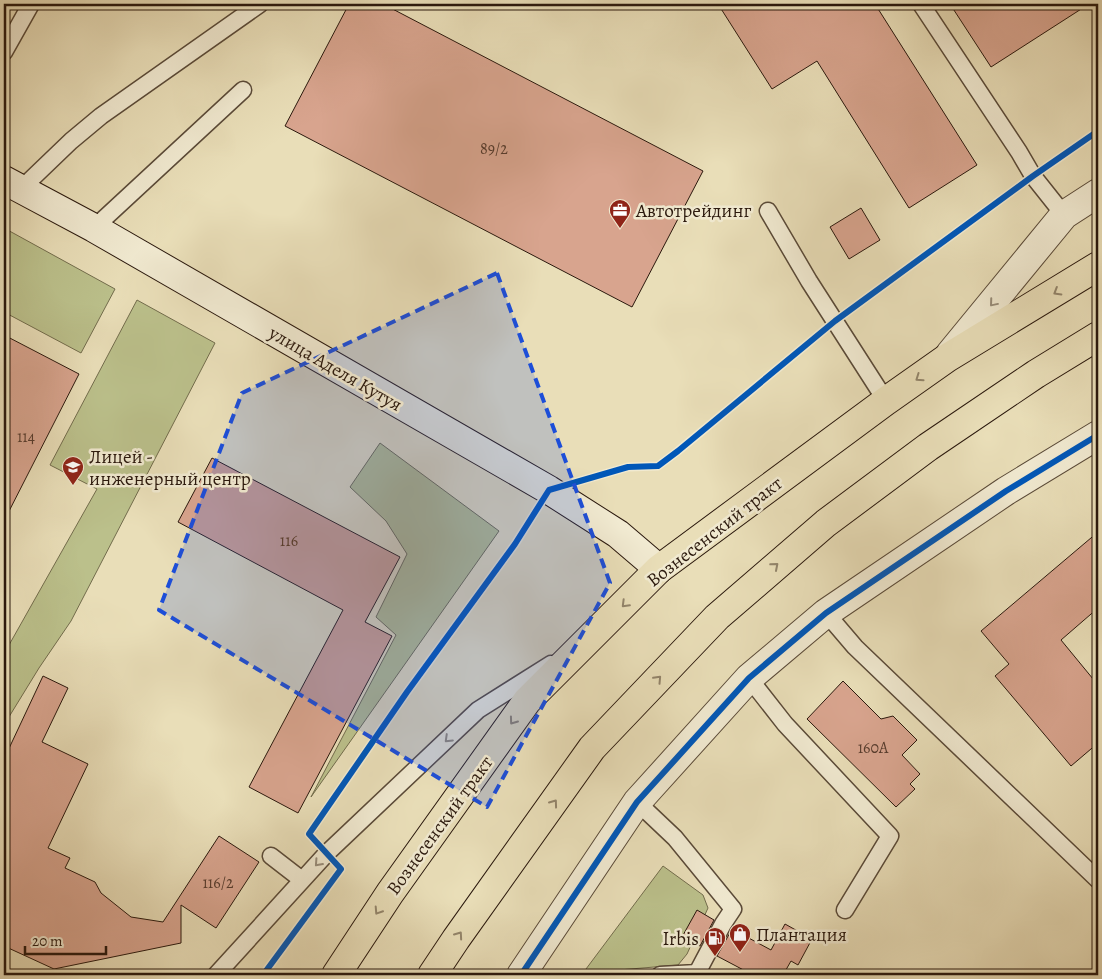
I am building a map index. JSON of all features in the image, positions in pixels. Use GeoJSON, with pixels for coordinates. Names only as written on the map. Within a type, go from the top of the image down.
{"type":"FeatureCollection","features":[{"type":"Feature","properties":{"kind":"main road","name":"Вознесенский тракт"},"geometry":{"type":"LineString","coordinates":[[336,975],[390,893],[527,701],[659,569],[947,358],[1098,266]]}},
{"type":"Feature","properties":{"kind":"main road"},"geometry":{"type":"LineString","coordinates":[[432,975],[461,931],[592,748],[717,616],[826,523],[928,447],[1036,374],[1098,336]]}},
{"type":"Feature","properties":{"kind":"street","name":"улица Аделя Кутуя"},"geometry":{"type":"LineString","coordinates":[[12,185],[94,228],[550,490],[618,534],[659,569]]}},
{"type":"Feature","properties":{"kind":"street"},"geometry":{"type":"LineString","coordinates":[[947,358],[1064,215],[1098,193]]}},
{"type":"Feature","properties":{"kind":"street"},"geometry":{"type":"LineString","coordinates":[[521,975],[637,802],[749,678],[826,613],[1006,491],[1098,435]]}},
{"type":"Feature","properties":{"kind":"lane"},"geometry":{"type":"LineString","coordinates":[[4,52],[31,4]]}},
{"type":"Feature","properties":{"kind":"lane"},"geometry":{"type":"LineString","coordinates":[[12,185],[71,141],[100,116],[260,4]]}},
{"type":"Feature","properties":{"kind":"lane"},"geometry":{"type":"LineString","coordinates":[[921,4],[1033,176],[1064,215]]}},
{"type":"Feature","properties":{"kind":"lane"},"geometry":{"type":"LineString","coordinates":[[94,228],[243,90]]}},
{"type":"Feature","properties":{"kind":"lane"},"geometry":{"type":"LineString","coordinates":[[768,211],[809,281],[886,401]]}},
{"type":"Feature","properties":{"kind":"lane"},"geometry":{"type":"LineString","coordinates":[[826,613],[855,647],[1098,880]]}},
{"type":"Feature","properties":{"kind":"lane"},"geometry":{"type":"LineString","coordinates":[[216,975],[327,854],[478,710],[588,641]]}},
{"type":"Feature","properties":{"kind":"lane"},"geometry":{"type":"LineString","coordinates":[[749,678],[785,724],[890,836],[845,910]]}},
{"type":"Feature","properties":{"kind":"lane"},"geometry":{"type":"LineString","coordinates":[[637,802],[675,838],[733,909],[697,973],[660,975]]}},
{"type":"Feature","properties":{"kind":"lane"},"geometry":{"type":"LineString","coordinates":[[271,856],[302,880]]}},
{"type":"Feature","properties":{"kind":"highlighted area"},"geometry":{"type":"Polygon","coordinates":[[[497,273],[610,583],[487,807],[159,610],[242,393],[497,273]]]}},
{"type":"Feature","properties":{"kind":"green space"},"geometry":{"type":"Polygon","coordinates":[[[4,228],[115,289],[81,353],[4,312],[4,228]]]}},
{"type":"Feature","properties":{"kind":"green space"},"geometry":{"type":"Polygon","coordinates":[[[137,300],[215,343],[71,621],[4,725],[4,643],[9,645],[97,489],[50,465],[137,300]]]}},
{"type":"Feature","properties":{"kind":"green space"},"geometry":{"type":"Polygon","coordinates":[[[380,443],[499,531],[311,797],[396,635],[376,617],[407,554],[386,521],[350,487],[380,443]]]}},
{"type":"Feature","properties":{"kind":"green space"},"geometry":{"type":"Polygon","coordinates":[[[663,866],[703,895],[708,908],[687,954],[678,965],[583,973],[663,866]]]}},
{"type":"Feature","properties":{"kind":"building"},"geometry":{"type":"Polygon","coordinates":[[[349,4],[383,4],[703,171],[632,307],[285,126],[349,4]]]}},
{"type":"Feature","properties":{"kind":"building"},"geometry":{"type":"Polygon","coordinates":[[[718,4],[875,4],[977,165],[909,208],[817,61],[772,89],[718,4]]]}},
{"type":"Feature","properties":{"kind":"building"},"geometry":{"type":"Polygon","coordinates":[[[950,4],[1089,4],[991,67],[950,4]]]}},
{"type":"Feature","properties":{"kind":"building"},"geometry":{"type":"Polygon","coordinates":[[[861,208],[880,240],[849,259],[830,227],[861,208]]]}},
{"type":"Feature","properties":{"kind":"building"},"geometry":{"type":"Polygon","coordinates":[[[4,335],[79,374],[4,521],[4,335]]]}},
{"type":"Feature","properties":{"kind":"building"},"geometry":{"type":"Polygon","coordinates":[[[212,458],[400,557],[365,622],[392,636],[298,813],[249,787],[343,610],[178,522],[212,458]]]}},
{"type":"Feature","properties":{"kind":"building"},"geometry":{"type":"Polygon","coordinates":[[[1098,532],[1098,608],[1061,640],[1098,685],[1098,743],[1071,766],[995,676],[1009,664],[981,631],[1098,532]]]}},
{"type":"Feature","properties":{"kind":"building"},"geometry":{"type":"Polygon","coordinates":[[[43,676],[68,688],[42,742],[88,764],[48,848],[70,858],[65,868],[95,882],[101,893],[131,917],[163,922],[219,836],[259,862],[216,928],[181,905],[181,943],[54,969],[4,946],[4,759],[43,676]]]}},
{"type":"Feature","properties":{"kind":"building"},"geometry":{"type":"Polygon","coordinates":[[[843,681],[881,719],[893,716],[917,740],[902,755],[920,774],[910,784],[915,789],[896,807],[807,719],[843,681]]]}},
{"type":"Feature","properties":{"kind":"building"},"geometry":{"type":"Polygon","coordinates":[[[697,910],[714,920],[700,946],[682,937],[697,910]]]}},
{"type":"Feature","properties":{"kind":"building"},"geometry":{"type":"Polygon","coordinates":[[[785,924],[812,939],[798,965],[791,961],[783,975],[753,975],[717,956],[732,929],[771,950],[785,924]]]}},
{"type":"Feature","properties":{"kind":"cycle path"},"geometry":{"type":"LineString","coordinates":[[263,975],[341,869],[309,834],[407,692],[515,544],[549,490],[628,467],[658,466],[835,321],[1033,176],[1098,131]]}},
{"type":"Feature","properties":{"kind":"cycle path"},"geometry":{"type":"LineString","coordinates":[[521,975],[637,802],[749,678],[826,613],[1006,491],[1098,435]]}},
{"type":"Feature","properties":{"kind":"place","name":"Автотрейдинг"},"geometry":{"type":"Point","coordinates":[620,229]}},
{"type":"Feature","properties":{"kind":"place","name":"Лицей - инженерный центр"},"geometry":{"type":"Point","coordinates":[73,486]}},
{"type":"Feature","properties":{"kind":"place","name":"Плантация"},"geometry":{"type":"Point","coordinates":[740,953]}},
{"type":"Feature","properties":{"kind":"place","name":"Irbis"},"geometry":{"type":"Point","coordinates":[715,957]}}]}
